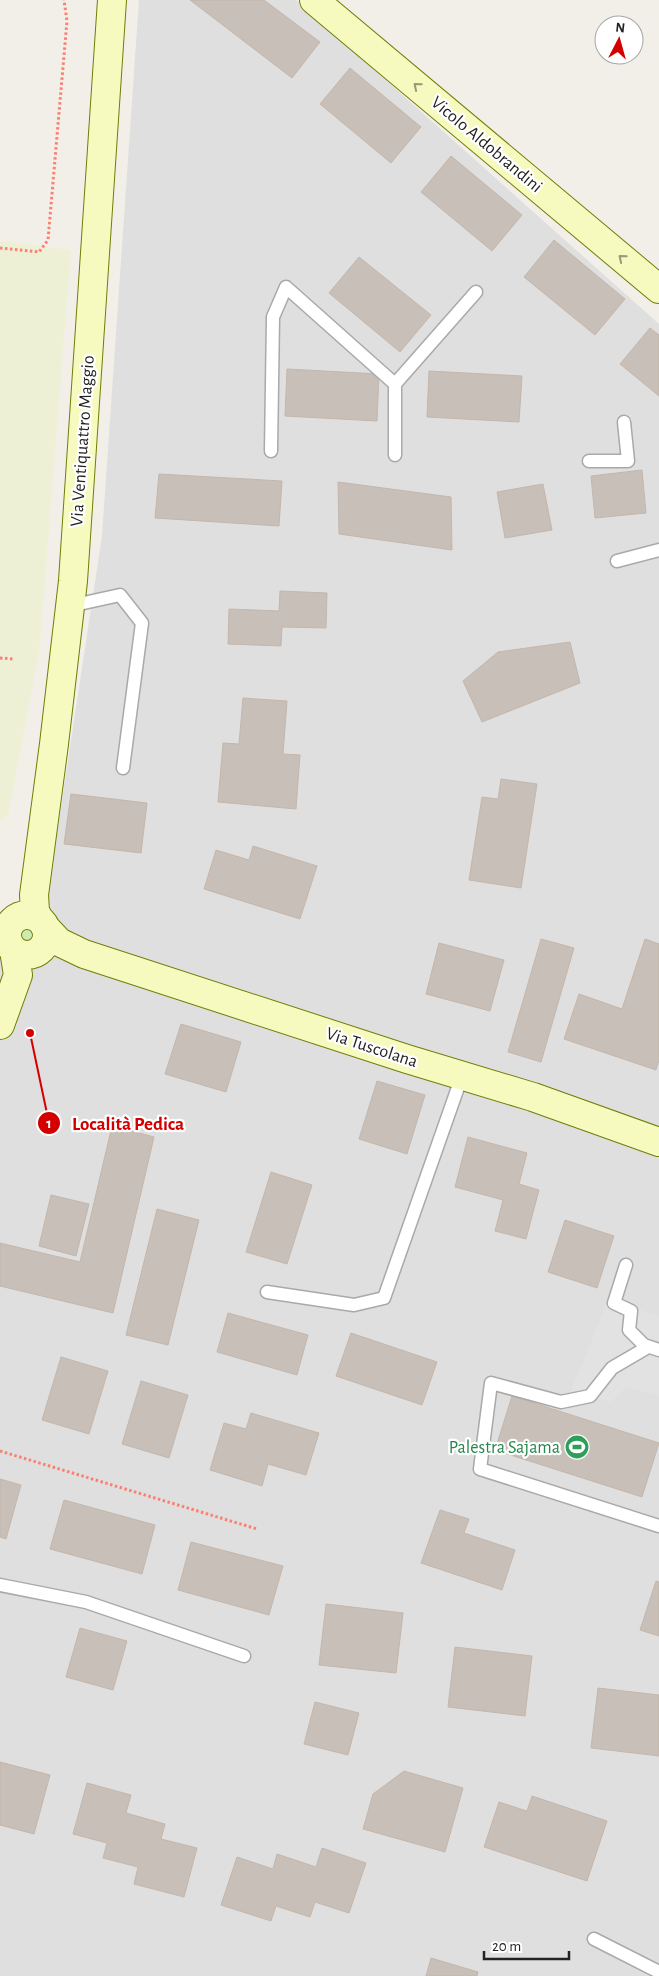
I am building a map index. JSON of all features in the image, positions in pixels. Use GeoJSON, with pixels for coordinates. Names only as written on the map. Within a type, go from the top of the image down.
{"type":"FeatureCollection","features":[{"type":"Feature","properties":{"kind":"main road","name":"Via Ventiquattro Maggio"},"geometry":{"type":"LineString","coordinates":[[21,934],[35,881],[54,744],[70,606],[112,0]]}},
{"type":"Feature","properties":{"kind":"main road","name":"Vicolo Aldobrandini"},"geometry":{"type":"LineString","coordinates":[[314,0],[659,289]]}},
{"type":"Feature","properties":{"kind":"main road","name":"Via Tuscolana"},"geometry":{"type":"LineString","coordinates":[[21,934],[462,1076],[534,1097],[659,1142]]}},
{"type":"Feature","properties":{"kind":"main road"},"geometry":{"type":"LineString","coordinates":[[0,1025],[18,976],[21,934]]}},
{"type":"Feature","properties":{"kind":"lane"},"geometry":{"type":"LineString","coordinates":[[271,451],[273,317],[286,287],[394,384]]}},
{"type":"Feature","properties":{"kind":"lane"},"geometry":{"type":"LineString","coordinates":[[394,455],[394,384],[476,292]]}},
{"type":"Feature","properties":{"kind":"lane"},"geometry":{"type":"LineString","coordinates":[[589,461],[628,461],[624,422]]}},
{"type":"Feature","properties":{"kind":"lane"},"geometry":{"type":"LineString","coordinates":[[617,561],[659,550]]}},
{"type":"Feature","properties":{"kind":"lane"},"geometry":{"type":"LineString","coordinates":[[70,606],[120,596],[142,623],[123,768]]}},
{"type":"Feature","properties":{"kind":"lane"},"geometry":{"type":"LineString","coordinates":[[267,1292],[354,1305],[384,1298],[462,1076]]}},
{"type":"Feature","properties":{"kind":"lane"},"geometry":{"type":"LineString","coordinates":[[626,1265],[614,1303],[631,1311],[629,1330],[644,1345],[654,1348]]}},
{"type":"Feature","properties":{"kind":"lane"},"geometry":{"type":"LineString","coordinates":[[654,1348],[612,1368],[590,1396],[561,1402],[491,1383],[480,1469],[659,1526]]}},
{"type":"Feature","properties":{"kind":"lane"},"geometry":{"type":"LineString","coordinates":[[0,1585],[86,1602],[244,1656]]}},
{"type":"Feature","properties":{"kind":"lane"},"geometry":{"type":"LineString","coordinates":[[594,1939],[659,1972]]}},
{"type":"Feature","properties":{"kind":"path"},"geometry":{"type":"LineString","coordinates":[[0,248],[39,252],[48,240],[67,21],[64,0]]}},
{"type":"Feature","properties":{"kind":"path"},"geometry":{"type":"LineString","coordinates":[[0,658],[14,659]]}},
{"type":"Feature","properties":{"kind":"path"},"geometry":{"type":"LineString","coordinates":[[0,1451],[257,1529]]}},
{"type":"Feature","properties":{"kind":"shaded area"},"geometry":{"type":"Polygon","coordinates":[[[139,0],[296,0],[659,324],[659,1976],[0,1976],[0,951],[33,958],[37,930],[54,853],[102,536],[139,0]]]}},
{"type":"Feature","properties":{"kind":"shaded area"},"geometry":{"type":"Polygon","coordinates":[[[608,1300],[659,1316],[659,1396],[626,1387],[611,1402],[570,1393],[608,1300]]]}},
{"type":"Feature","properties":{"kind":"green space"},"geometry":{"type":"Polygon","coordinates":[[[0,241],[71,250],[39,653],[8,815],[0,821],[0,241]]]}},
{"type":"Feature","properties":{"kind":"green space"},"geometry":{"type":"Polygon","coordinates":[[[26,917],[43,941],[36,950],[29,952],[23,950],[15,937],[15,929],[19,922],[26,917]]]}},
{"type":"Feature","properties":{"kind":"building"},"geometry":{"type":"Polygon","coordinates":[[[190,0],[264,0],[320,42],[292,78],[190,0]]]}},
{"type":"Feature","properties":{"kind":"building"},"geometry":{"type":"Polygon","coordinates":[[[350,68],[421,127],[391,163],[320,104],[350,68]]]}},
{"type":"Feature","properties":{"kind":"building"},"geometry":{"type":"Polygon","coordinates":[[[451,156],[522,215],[492,251],[421,192],[451,156]]]}},
{"type":"Feature","properties":{"kind":"building"},"geometry":{"type":"Polygon","coordinates":[[[554,240],[625,299],[595,335],[524,277],[554,240]]]}},
{"type":"Feature","properties":{"kind":"building"},"geometry":{"type":"Polygon","coordinates":[[[359,257],[431,315],[400,352],[329,293],[359,257]]]}},
{"type":"Feature","properties":{"kind":"building"},"geometry":{"type":"Polygon","coordinates":[[[650,328],[659,335],[659,396],[620,364],[650,328]]]}},
{"type":"Feature","properties":{"kind":"building"},"geometry":{"type":"Polygon","coordinates":[[[287,369],[379,374],[377,421],[285,416],[287,369]]]}},
{"type":"Feature","properties":{"kind":"building"},"geometry":{"type":"Polygon","coordinates":[[[429,371],[522,376],[519,422],[427,417],[429,371]]]}},
{"type":"Feature","properties":{"kind":"building"},"geometry":{"type":"Polygon","coordinates":[[[642,470],[646,513],[595,518],[591,476],[642,470]]]}},
{"type":"Feature","properties":{"kind":"building"},"geometry":{"type":"Polygon","coordinates":[[[159,474],[282,481],[279,526],[155,518],[159,474]]]}},
{"type":"Feature","properties":{"kind":"building"},"geometry":{"type":"Polygon","coordinates":[[[338,482],[451,497],[452,550],[339,534],[338,482]]]}},
{"type":"Feature","properties":{"kind":"building"},"geometry":{"type":"Polygon","coordinates":[[[543,484],[552,530],[505,538],[497,492],[543,484]]]}},
{"type":"Feature","properties":{"kind":"building"},"geometry":{"type":"Polygon","coordinates":[[[280,591],[327,593],[326,628],[282,627],[281,646],[228,644],[229,609],[279,611],[280,591]]]}},
{"type":"Feature","properties":{"kind":"building"},"geometry":{"type":"Polygon","coordinates":[[[570,642],[580,683],[482,722],[463,681],[498,652],[570,642]]]}},
{"type":"Feature","properties":{"kind":"building"},"geometry":{"type":"Polygon","coordinates":[[[243,698],[287,701],[283,754],[300,755],[296,809],[218,802],[223,743],[239,744],[243,698]]]}},
{"type":"Feature","properties":{"kind":"building"},"geometry":{"type":"Polygon","coordinates":[[[501,779],[537,784],[521,888],[469,880],[482,797],[498,799],[501,779]]]}},
{"type":"Feature","properties":{"kind":"building"},"geometry":{"type":"Polygon","coordinates":[[[71,794],[147,803],[141,853],[64,844],[71,794]]]}},
{"type":"Feature","properties":{"kind":"building"},"geometry":{"type":"Polygon","coordinates":[[[253,846],[317,866],[300,919],[204,889],[216,850],[249,860],[253,846]]]}},
{"type":"Feature","properties":{"kind":"building"},"geometry":{"type":"Polygon","coordinates":[[[541,939],[574,948],[541,1062],[508,1052],[541,939]]]}},
{"type":"Feature","properties":{"kind":"building"},"geometry":{"type":"Polygon","coordinates":[[[645,939],[659,944],[659,1060],[656,1070],[564,1039],[579,994],[622,1009],[645,939]]]}},
{"type":"Feature","properties":{"kind":"building"},"geometry":{"type":"Polygon","coordinates":[[[439,943],[504,960],[490,1011],[426,994],[439,943]]]}},
{"type":"Feature","properties":{"kind":"building"},"geometry":{"type":"Polygon","coordinates":[[[181,1024],[241,1042],[226,1092],[165,1074],[181,1024]]]}},
{"type":"Feature","properties":{"kind":"building"},"geometry":{"type":"Polygon","coordinates":[[[377,1081],[425,1095],[407,1154],[359,1139],[377,1081]]]}},
{"type":"Feature","properties":{"kind":"building"},"geometry":{"type":"Polygon","coordinates":[[[112,1126],[154,1137],[113,1313],[0,1286],[0,1243],[80,1262],[112,1126]]]}},
{"type":"Feature","properties":{"kind":"building"},"geometry":{"type":"Polygon","coordinates":[[[468,1137],[527,1153],[519,1184],[539,1190],[526,1239],[495,1231],[503,1200],[455,1187],[468,1137]]]}},
{"type":"Feature","properties":{"kind":"building"},"geometry":{"type":"Polygon","coordinates":[[[271,1172],[312,1185],[287,1264],[246,1252],[271,1172]]]}},
{"type":"Feature","properties":{"kind":"building"},"geometry":{"type":"Polygon","coordinates":[[[51,1195],[89,1204],[76,1256],[39,1246],[51,1195]]]}},
{"type":"Feature","properties":{"kind":"building"},"geometry":{"type":"Polygon","coordinates":[[[157,1209],[199,1220],[168,1345],[126,1335],[157,1209]]]}},
{"type":"Feature","properties":{"kind":"building"},"geometry":{"type":"Polygon","coordinates":[[[565,1220],[614,1236],[597,1288],[548,1272],[565,1220]]]}},
{"type":"Feature","properties":{"kind":"building"},"geometry":{"type":"Polygon","coordinates":[[[228,1313],[308,1335],[297,1375],[217,1352],[228,1313]]]}},
{"type":"Feature","properties":{"kind":"building"},"geometry":{"type":"Polygon","coordinates":[[[351,1333],[437,1362],[422,1405],[336,1376],[351,1333]]]}},
{"type":"Feature","properties":{"kind":"building"},"geometry":{"type":"Polygon","coordinates":[[[61,1357],[108,1371],[89,1434],[42,1420],[61,1357]]]}},
{"type":"Feature","properties":{"kind":"building"},"geometry":{"type":"Polygon","coordinates":[[[141,1381],[188,1395],[169,1458],[122,1444],[141,1381]]]}},
{"type":"Feature","properties":{"kind":"building","name":"Palestra Sajama"},"geometry":{"type":"Polygon","coordinates":[[[512,1396],[659,1443],[642,1497],[495,1450],[512,1396]]]}},
{"type":"Feature","properties":{"kind":"building"},"geometry":{"type":"Polygon","coordinates":[[[251,1413],[319,1433],[306,1475],[268,1464],[262,1486],[210,1470],[224,1423],[246,1429],[251,1413]]]}},
{"type":"Feature","properties":{"kind":"building"},"geometry":{"type":"Polygon","coordinates":[[[0,1479],[21,1485],[6,1539],[0,1537],[0,1479]]]}},
{"type":"Feature","properties":{"kind":"building"},"geometry":{"type":"Polygon","coordinates":[[[64,1500],[155,1525],[142,1574],[50,1549],[64,1500]]]}},
{"type":"Feature","properties":{"kind":"building"},"geometry":{"type":"Polygon","coordinates":[[[440,1510],[469,1519],[464,1533],[515,1550],[502,1590],[421,1563],[440,1510]]]}},
{"type":"Feature","properties":{"kind":"building"},"geometry":{"type":"Polygon","coordinates":[[[191,1542],[283,1566],[269,1615],[178,1590],[191,1542]]]}},
{"type":"Feature","properties":{"kind":"building"},"geometry":{"type":"Polygon","coordinates":[[[656,1581],[659,1582],[659,1636],[640,1630],[656,1581]]]}},
{"type":"Feature","properties":{"kind":"building"},"geometry":{"type":"Polygon","coordinates":[[[326,1604],[403,1613],[396,1673],[319,1665],[326,1604]]]}},
{"type":"Feature","properties":{"kind":"building"},"geometry":{"type":"Polygon","coordinates":[[[80,1628],[127,1641],[113,1690],[66,1677],[80,1628]]]}},
{"type":"Feature","properties":{"kind":"building"},"geometry":{"type":"Polygon","coordinates":[[[455,1647],[532,1656],[525,1716],[448,1707],[455,1647]]]}},
{"type":"Feature","properties":{"kind":"building"},"geometry":{"type":"Polygon","coordinates":[[[598,1688],[659,1695],[659,1756],[591,1748],[598,1688]]]}},
{"type":"Feature","properties":{"kind":"building"},"geometry":{"type":"Polygon","coordinates":[[[315,1702],[359,1713],[348,1755],[304,1744],[315,1702]]]}},
{"type":"Feature","properties":{"kind":"building"},"geometry":{"type":"Polygon","coordinates":[[[0,1762],[50,1775],[34,1834],[0,1825],[0,1762]]]}},
{"type":"Feature","properties":{"kind":"building"},"geometry":{"type":"Polygon","coordinates":[[[404,1771],[463,1788],[445,1852],[363,1829],[373,1794],[404,1771]]]}},
{"type":"Feature","properties":{"kind":"building"},"geometry":{"type":"Polygon","coordinates":[[[87,1783],[131,1795],[126,1813],[165,1824],[161,1839],[197,1848],[184,1897],[134,1884],[138,1867],[103,1858],[107,1843],[73,1834],[87,1783]]]}},
{"type":"Feature","properties":{"kind":"building"},"geometry":{"type":"Polygon","coordinates":[[[532,1796],[607,1821],[587,1881],[484,1847],[499,1802],[527,1811],[532,1796]]]}},
{"type":"Feature","properties":{"kind":"building"},"geometry":{"type":"Polygon","coordinates":[[[322,1848],[366,1863],[349,1913],[315,1902],[310,1917],[276,1906],[271,1921],[221,1905],[237,1857],[273,1869],[277,1854],[316,1867],[322,1848]]]}},
{"type":"Feature","properties":{"kind":"building"},"geometry":{"type":"Polygon","coordinates":[[[431,1958],[478,1972],[477,1976],[426,1976],[431,1958]]]}},
{"type":"Feature","properties":{"kind":"place","name":"Località Pedica"},"geometry":{"type":"Point","coordinates":[30,1033]}},
{"type":"Feature","properties":{"kind":"place","name":"Palestra Sajama"},"geometry":{"type":"Point","coordinates":[577,1447]}}]}
